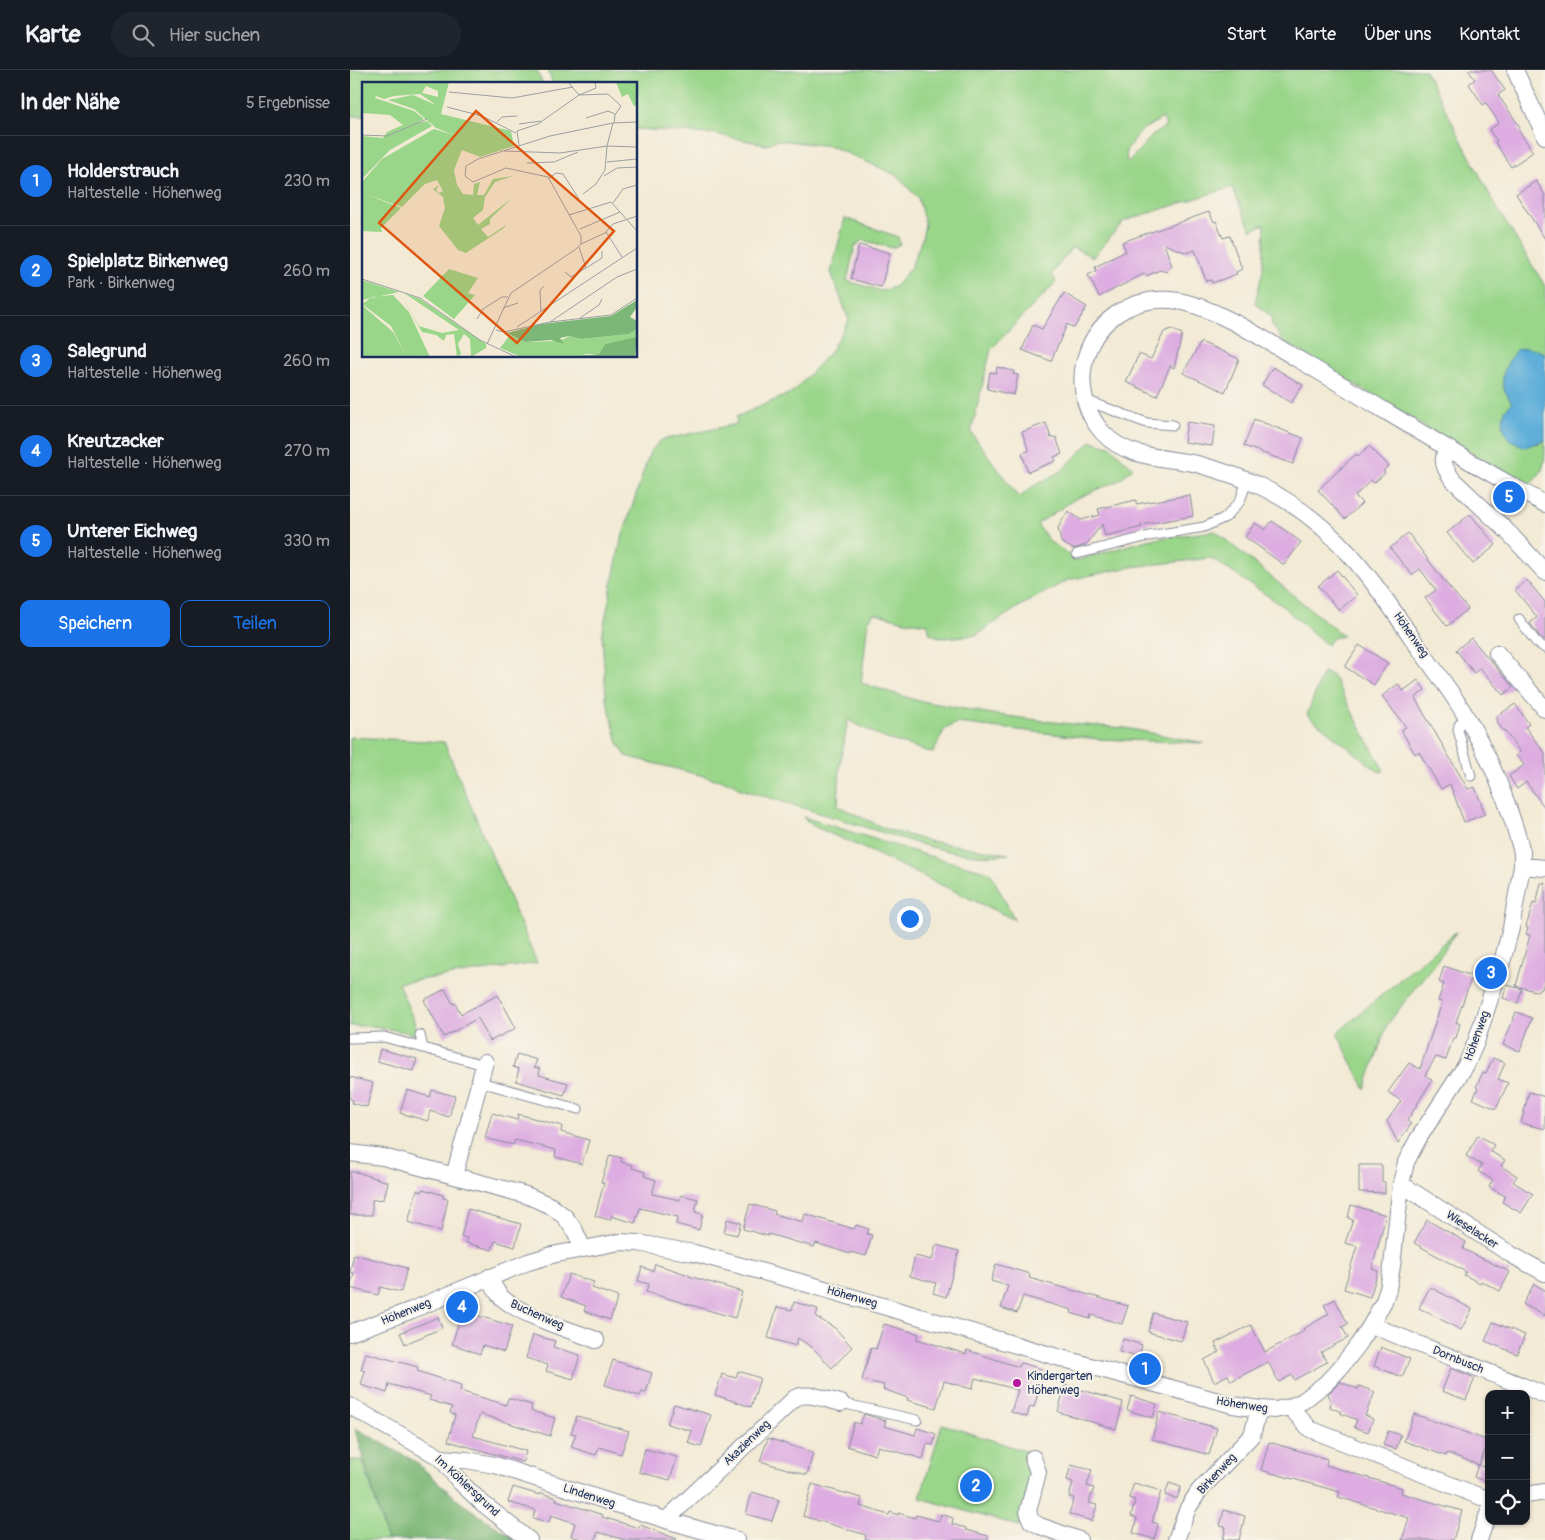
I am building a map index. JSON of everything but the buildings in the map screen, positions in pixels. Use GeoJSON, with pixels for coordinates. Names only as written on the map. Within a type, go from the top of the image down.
{"type":"FeatureCollection","features":[{"type":"Feature","properties":{"kind":"street"},"geometry":{"type":"LineString","coordinates":[[1515,70],[1545,136]]}},
{"type":"Feature","properties":{"kind":"street","name":"Höhenweg"},"geometry":{"type":"LineString","coordinates":[[350,1333],[412,1310],[528,1262],[620,1242],[638,1243],[694,1253],[811,1285],[1208,1399],[1259,1409],[1275,1410],[1290,1407],[1304,1400],[1326,1383],[1358,1345],[1384,1301],[1392,1266],[1401,1184],[1406,1162],[1413,1147],[1466,1065],[1476,1042],[1511,928],[1522,866],[1522,852],[1493,768],[1466,716],[1379,590],[1349,552],[1311,517],[1262,487],[1229,473],[1194,464],[1152,457],[1117,445],[1098,427],[1084,400],[1082,385],[1084,360],[1096,333],[1118,311],[1132,304],[1171,300],[1191,304],[1259,336],[1352,390],[1446,449],[1545,504]]}},
{"type":"Feature","properties":{"kind":"street"},"geometry":{"type":"LineString","coordinates":[[1446,449],[1443,461],[1446,470],[1453,480],[1545,572]]}},
{"type":"Feature","properties":{"kind":"street"},"geometry":{"type":"LineString","coordinates":[[1497,653],[1545,709]]}},
{"type":"Feature","properties":{"kind":"street"},"geometry":{"type":"LineString","coordinates":[[1522,866],[1545,868]]}},
{"type":"Feature","properties":{"kind":"street"},"geometry":{"type":"LineString","coordinates":[[454,1176],[485,1063]]}},
{"type":"Feature","properties":{"kind":"street"},"geometry":{"type":"LineString","coordinates":[[350,1153],[383,1157],[526,1195],[551,1206],[564,1217],[575,1231],[583,1249]]}},
{"type":"Feature","properties":{"kind":"street","name":"Wieselacker"},"geometry":{"type":"LineString","coordinates":[[1401,1184],[1512,1255],[1545,1273]]}},
{"type":"Feature","properties":{"kind":"street","name":"Buchenweg"},"geometry":{"type":"LineString","coordinates":[[489,1277],[500,1295],[512,1305],[527,1313],[596,1340]]}},
{"type":"Feature","properties":{"kind":"street","name":"Dornbusch"},"geometry":{"type":"LineString","coordinates":[[1371,1325],[1545,1395]]}},
{"type":"Feature","properties":{"kind":"street","name":"Akazienweg"},"geometry":{"type":"LineString","coordinates":[[666,1520],[794,1398],[808,1396],[840,1403]]}},
{"type":"Feature","properties":{"kind":"street","name":"Im Köhlersgrund"},"geometry":{"type":"LineString","coordinates":[[350,1406],[441,1458],[459,1481],[481,1502],[529,1540]]}},
{"type":"Feature","properties":{"kind":"street"},"geometry":{"type":"LineString","coordinates":[[1290,1407],[1310,1429],[1485,1498]]}},
{"type":"Feature","properties":{"kind":"street","name":"Birkenweg"},"geometry":{"type":"LineString","coordinates":[[1176,1540],[1188,1508],[1199,1491],[1252,1435],[1259,1409]]}},
{"type":"Feature","properties":{"kind":"street","name":"Lindenweg"},"geometry":{"type":"LineString","coordinates":[[441,1458],[495,1465],[666,1520],[736,1540]]}},
{"type":"Feature","properties":{"kind":"street"},"geometry":{"type":"LineString","coordinates":[[1033,1458],[1038,1472],[1028,1511],[1031,1521],[1079,1540]]}},
{"type":"Feature","properties":{"kind":"street"},"geometry":{"type":"LineString","coordinates":[[1530,1494],[1545,1492]]}},
{"type":"Feature","properties":{"kind":"street"},"geometry":{"type":"LineString","coordinates":[[1478,1540],[1485,1522]]}},
{"type":"Feature","properties":{"kind":"lane"},"geometry":{"type":"LineString","coordinates":[[1084,400],[1146,423],[1173,425]]}},
{"type":"Feature","properties":{"kind":"lane"},"geometry":{"type":"LineString","coordinates":[[1077,554],[1149,536],[1204,527],[1226,517],[1240,501],[1247,481]]}},
{"type":"Feature","properties":{"kind":"lane"},"geometry":{"type":"LineString","coordinates":[[1518,619],[1536,642],[1545,648]]}},
{"type":"Feature","properties":{"kind":"lane"},"geometry":{"type":"LineString","coordinates":[[1466,716],[1458,730],[1471,776]]}},
{"type":"Feature","properties":{"kind":"lane"},"geometry":{"type":"LineString","coordinates":[[420,1035],[423,1048]]}},
{"type":"Feature","properties":{"kind":"lane"},"geometry":{"type":"LineString","coordinates":[[350,1038],[384,1037],[485,1063]]}},
{"type":"Feature","properties":{"kind":"lane"},"geometry":{"type":"LineString","coordinates":[[480,1082],[578,1109]]}},
{"type":"Feature","properties":{"kind":"lane"},"geometry":{"type":"LineString","coordinates":[[840,1403],[917,1420]]}},
{"type":"Feature","properties":{"kind":"green space"},"geometry":{"type":"Polygon","coordinates":[[[350,70],[537,70],[541,82],[362,82],[362,116],[350,116],[350,70]]]}},
{"type":"Feature","properties":{"kind":"green space"},"geometry":{"type":"Polygon","coordinates":[[[548,70],[1425,70],[1493,201],[1545,286],[1545,354],[1538,350],[1503,387],[1512,403],[1505,410],[1537,444],[1545,440],[1543,467],[1538,476],[1529,485],[1452,443],[1283,341],[1272,325],[1271,316],[1255,303],[1263,270],[1265,224],[1251,230],[1232,187],[1124,221],[1093,257],[1072,247],[1052,274],[1056,282],[991,349],[971,432],[1019,498],[1032,487],[1061,471],[1091,441],[1110,446],[1133,468],[1118,481],[1075,499],[1037,524],[1050,542],[1078,560],[1147,540],[1215,531],[1343,636],[1333,638],[1327,645],[1280,604],[1211,558],[1131,567],[1068,580],[1020,606],[976,635],[943,638],[930,634],[928,624],[905,621],[874,613],[868,621],[861,683],[915,700],[998,715],[1061,723],[1125,728],[1204,743],[1098,739],[956,723],[944,730],[933,753],[884,738],[848,720],[840,764],[838,806],[886,829],[929,841],[1009,854],[973,855],[937,848],[738,788],[735,784],[626,756],[618,743],[606,697],[602,635],[620,544],[650,452],[661,440],[737,424],[736,417],[793,392],[830,352],[849,320],[831,272],[845,218],[898,237],[900,244],[892,248],[863,240],[855,246],[847,281],[882,291],[896,286],[911,267],[922,239],[925,224],[918,198],[896,175],[831,146],[776,140],[767,145],[709,134],[638,129],[638,82],[552,82],[548,70]],[[1163,118],[1142,130],[1126,150],[1127,163],[1153,135],[1166,126],[1163,118]]]}},
{"type":"Feature","properties":{"kind":"green space"},"geometry":{"type":"Polygon","coordinates":[[[1323,672],[1333,676],[1384,771],[1379,772],[1307,715],[1323,672]]]}},
{"type":"Feature","properties":{"kind":"green space"},"geometry":{"type":"Polygon","coordinates":[[[350,737],[444,742],[537,963],[398,983],[420,1035],[374,1026],[350,1026],[350,737]]]}},
{"type":"Feature","properties":{"kind":"green space"},"geometry":{"type":"Polygon","coordinates":[[[803,817],[929,856],[990,872],[1015,920],[813,826],[803,817]]]}},
{"type":"Feature","properties":{"kind":"green space"},"geometry":{"type":"Polygon","coordinates":[[[1456,932],[1438,959],[1387,1025],[1365,1089],[1337,1033],[1456,932]]]}},
{"type":"Feature","properties":{"kind":"green space"},"geometry":{"type":"Polygon","coordinates":[[[942,1424],[1031,1453],[1032,1473],[1019,1526],[920,1498],[942,1424]]]}},
{"type":"Feature","properties":{"kind":"green space"},"geometry":{"type":"Polygon","coordinates":[[[355,1428],[416,1462],[460,1502],[516,1540],[387,1540],[355,1428]]]}},
{"type":"Feature","properties":{"kind":"green space"},"geometry":{"type":"Polygon","coordinates":[[[350,1460],[363,1460],[387,1540],[350,1540],[350,1460]]]}},
{"type":"Feature","properties":{"kind":"water"},"geometry":{"type":"Polygon","coordinates":[[[1525,348],[1538,350],[1545,354],[1545,440],[1525,447],[1509,439],[1502,424],[1505,410],[1512,403],[1505,392],[1503,383],[1504,373],[1516,350],[1525,348]]]}},
{"type":"Feature","properties":{"kind":"place","name":"Unterer Eichweg"},"geometry":{"type":"Point","coordinates":[1509,497]}},
{"type":"Feature","properties":{"kind":"place","name":"Salegrund"},"geometry":{"type":"Point","coordinates":[1491,973]}},
{"type":"Feature","properties":{"kind":"place","name":"Kreutzacker"},"geometry":{"type":"Point","coordinates":[462,1307]}},
{"type":"Feature","properties":{"kind":"place","name":"Holderstrauch"},"geometry":{"type":"Point","coordinates":[1145,1369]}},
{"type":"Feature","properties":{"kind":"place","name":"Kindergarten Höhenweg"},"geometry":{"type":"Point","coordinates":[1017,1383]}},
{"type":"Feature","properties":{"kind":"place","name":"Spielplatz Birkenweg"},"geometry":{"type":"Point","coordinates":[976,1486]}}]}
